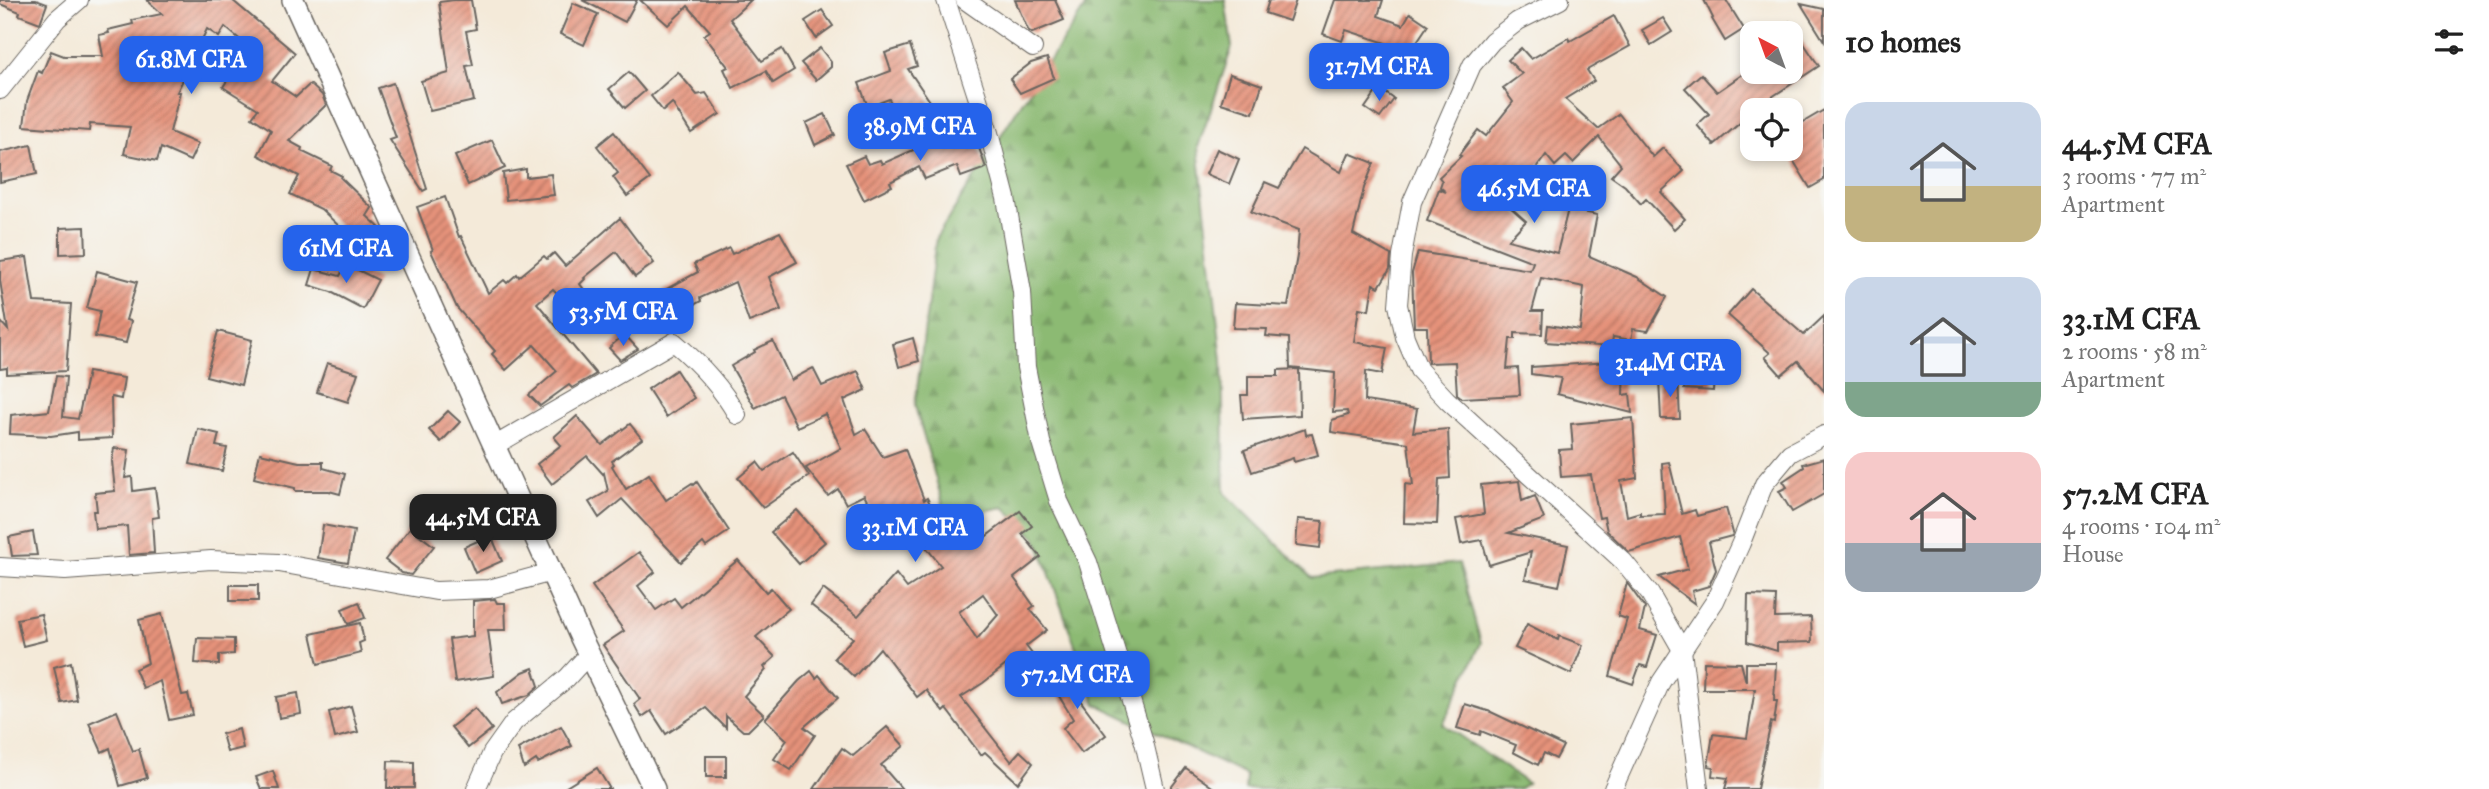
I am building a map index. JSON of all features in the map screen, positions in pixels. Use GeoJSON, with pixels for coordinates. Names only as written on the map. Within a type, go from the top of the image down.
{"type":"FeatureCollection","features":[{"type":"Feature","properties":{"kind":"street"},"geometry":{"type":"LineString","coordinates":[[0,90],[57,19],[79,0]]}},
{"type":"Feature","properties":{"kind":"street"},"geometry":{"type":"LineString","coordinates":[[293,0],[589,654],[654,789]]}},
{"type":"Feature","properties":{"kind":"street"},"geometry":{"type":"LineString","coordinates":[[946,0],[985,121],[1006,198],[1022,292],[1026,367],[1041,442],[1059,501],[1088,562],[1144,742],[1155,789]]}},
{"type":"Feature","properties":{"kind":"street"},"geometry":{"type":"LineString","coordinates":[[965,0],[1033,48]]}},
{"type":"Feature","properties":{"kind":"street"},"geometry":{"type":"LineString","coordinates":[[1560,0],[1518,21],[1492,41],[1472,65],[1412,202],[1402,256],[1398,305],[1405,337],[1419,370],[1447,400],[1624,562],[1650,594],[1682,650],[1699,789]]}},
{"type":"Feature","properties":{"kind":"street"},"geometry":{"type":"LineString","coordinates":[[494,446],[674,342],[697,361],[728,399],[737,415]]}},
{"type":"Feature","properties":{"kind":"street"},"geometry":{"type":"LineString","coordinates":[[1614,789],[1661,682],[1715,601],[1764,484],[1790,453],[1824,435]]}},
{"type":"Feature","properties":{"kind":"street"},"geometry":{"type":"LineString","coordinates":[[0,567],[65,571],[211,560],[279,563],[436,592],[489,589],[552,572]]}},
{"type":"Feature","properties":{"kind":"street"},"geometry":{"type":"LineString","coordinates":[[476,789],[492,753],[514,722],[567,678],[589,654]]}},
{"type":"Feature","properties":{"kind":"green space"},"geometry":{"type":"Polygon","coordinates":[[[1086,0],[1225,0],[1232,47],[1198,147],[1222,360],[1225,493],[1312,578],[1459,563],[1481,643],[1443,724],[1527,783],[1518,789],[1245,789],[1246,775],[1096,704],[1037,539],[1004,507],[947,518],[915,406],[936,238],[1085,7],[1086,0]]]}},
{"type":"Feature","properties":{"kind":"building"},"geometry":{"type":"Polygon","coordinates":[[[0,0],[36,0],[47,4],[40,23],[19,15],[20,12],[0,4],[0,0]]]}},
{"type":"Feature","properties":{"kind":"building"},"geometry":{"type":"Polygon","coordinates":[[[147,0],[232,0],[295,53],[272,81],[296,97],[310,84],[322,95],[326,105],[289,141],[302,148],[301,151],[332,166],[330,170],[342,176],[372,208],[367,216],[379,227],[361,247],[321,209],[290,194],[299,176],[258,155],[271,130],[252,117],[258,109],[223,87],[249,47],[225,27],[219,37],[207,29],[177,92],[180,92],[170,132],[198,144],[190,161],[161,148],[157,161],[124,154],[130,127],[90,124],[89,131],[24,126],[27,101],[38,71],[42,73],[51,51],[64,56],[103,56],[99,35],[133,24],[132,20],[162,14],[147,0]]]}},
{"type":"Feature","properties":{"kind":"building"},"geometry":{"type":"Polygon","coordinates":[[[471,0],[476,29],[466,31],[473,65],[466,66],[474,101],[430,111],[421,81],[449,73],[439,2],[471,0]]]}},
{"type":"Feature","properties":{"kind":"building"},"geometry":{"type":"Polygon","coordinates":[[[582,0],[637,0],[625,22],[582,0]]]}},
{"type":"Feature","properties":{"kind":"building"},"geometry":{"type":"Polygon","coordinates":[[[640,0],[751,0],[730,19],[762,61],[782,49],[794,70],[773,83],[766,71],[733,88],[724,69],[728,67],[704,35],[710,31],[688,6],[668,25],[640,0]]]}},
{"type":"Feature","properties":{"kind":"building"},"geometry":{"type":"Polygon","coordinates":[[[1015,0],[1055,0],[1064,20],[1032,33],[1028,30],[1015,0]]]}},
{"type":"Feature","properties":{"kind":"building"},"geometry":{"type":"Polygon","coordinates":[[[1269,0],[1296,0],[1289,21],[1265,13],[1269,0]]]}},
{"type":"Feature","properties":{"kind":"building"},"geometry":{"type":"Polygon","coordinates":[[[1335,0],[1383,0],[1378,16],[1403,25],[1410,13],[1428,25],[1395,80],[1377,68],[1392,45],[1346,30],[1342,41],[1323,34],[1335,0]]]}},
{"type":"Feature","properties":{"kind":"building"},"geometry":{"type":"Polygon","coordinates":[[[1704,0],[1726,0],[1740,23],[1740,32],[1725,41],[1704,0]]]}},
{"type":"Feature","properties":{"kind":"building"},"geometry":{"type":"Polygon","coordinates":[[[573,3],[598,14],[584,45],[560,34],[573,3]]]}},
{"type":"Feature","properties":{"kind":"building"},"geometry":{"type":"Polygon","coordinates":[[[1801,4],[1824,9],[1824,41],[1801,4]]]}},
{"type":"Feature","properties":{"kind":"building"},"geometry":{"type":"Polygon","coordinates":[[[822,10],[833,26],[816,38],[805,21],[822,10]]]}},
{"type":"Feature","properties":{"kind":"building"},"geometry":{"type":"Polygon","coordinates":[[[1614,16],[1630,46],[1587,70],[1594,81],[1565,99],[1598,129],[1619,114],[1653,157],[1663,148],[1684,171],[1661,192],[1685,219],[1674,229],[1646,199],[1641,204],[1625,186],[1611,176],[1621,165],[1599,137],[1573,163],[1566,156],[1555,166],[1546,155],[1509,206],[1526,221],[1508,240],[1557,253],[1568,209],[1597,215],[1589,256],[1637,277],[1667,297],[1648,331],[1633,329],[1631,340],[1613,337],[1611,347],[1546,342],[1548,325],[1580,330],[1584,287],[1541,278],[1532,311],[1543,311],[1542,334],[1515,333],[1515,339],[1510,339],[1507,369],[1518,368],[1520,395],[1462,398],[1457,394],[1455,362],[1428,363],[1427,327],[1414,327],[1412,273],[1418,252],[1530,270],[1533,262],[1427,221],[1439,189],[1446,192],[1440,187],[1442,181],[1439,177],[1461,156],[1459,155],[1478,130],[1486,136],[1513,102],[1503,88],[1522,74],[1508,60],[1521,48],[1531,59],[1614,16]]]}},
{"type":"Feature","properties":{"kind":"building"},"geometry":{"type":"Polygon","coordinates":[[[1663,18],[1672,32],[1651,45],[1642,30],[1663,18]]]}},
{"type":"Feature","properties":{"kind":"building"},"geometry":{"type":"Polygon","coordinates":[[[1803,42],[1819,66],[1803,77],[1803,42]]]}},
{"type":"Feature","properties":{"kind":"building"},"geometry":{"type":"Polygon","coordinates":[[[910,45],[917,66],[908,69],[938,113],[925,121],[918,110],[913,113],[909,107],[897,113],[889,99],[868,107],[859,83],[891,71],[885,53],[910,45]]]}},
{"type":"Feature","properties":{"kind":"building"},"geometry":{"type":"Polygon","coordinates":[[[820,48],[831,62],[831,67],[816,80],[801,63],[820,48]]]}},
{"type":"Feature","properties":{"kind":"building"},"geometry":{"type":"Polygon","coordinates":[[[1047,58],[1054,78],[1020,93],[1010,79],[1031,63],[1047,58]]]}},
{"type":"Feature","properties":{"kind":"building"},"geometry":{"type":"Polygon","coordinates":[[[629,72],[645,91],[625,108],[609,89],[629,72]]]}},
{"type":"Feature","properties":{"kind":"building"},"geometry":{"type":"Polygon","coordinates":[[[678,72],[697,95],[706,93],[720,114],[691,133],[672,103],[663,111],[651,96],[678,72]]]}},
{"type":"Feature","properties":{"kind":"building"},"geometry":{"type":"Polygon","coordinates":[[[1230,74],[1262,85],[1253,113],[1221,103],[1230,74]]]}},
{"type":"Feature","properties":{"kind":"building"},"geometry":{"type":"Polygon","coordinates":[[[1701,74],[1717,92],[1740,76],[1740,84],[1792,84],[1770,98],[1740,98],[1740,123],[1714,145],[1697,125],[1709,114],[1685,88],[1701,74]]]}},
{"type":"Feature","properties":{"kind":"building"},"geometry":{"type":"Polygon","coordinates":[[[393,83],[427,189],[423,191],[390,140],[396,138],[378,88],[393,83]]]}},
{"type":"Feature","properties":{"kind":"building"},"geometry":{"type":"Polygon","coordinates":[[[1379,88],[1394,99],[1380,118],[1365,108],[1379,88]]]}},
{"type":"Feature","properties":{"kind":"building"},"geometry":{"type":"Polygon","coordinates":[[[1824,110],[1824,180],[1810,188],[1794,161],[1803,161],[1803,122],[1824,110]]]}},
{"type":"Feature","properties":{"kind":"building"},"geometry":{"type":"Polygon","coordinates":[[[825,114],[835,135],[815,145],[806,123],[825,114]]]}},
{"type":"Feature","properties":{"kind":"building"},"geometry":{"type":"Polygon","coordinates":[[[972,128],[986,168],[961,177],[957,166],[925,179],[919,167],[890,182],[892,186],[864,200],[846,164],[864,156],[868,164],[880,160],[882,164],[936,140],[972,128]]]}},
{"type":"Feature","properties":{"kind":"building"},"geometry":{"type":"Polygon","coordinates":[[[614,132],[650,179],[627,196],[613,177],[618,173],[597,146],[614,132]]]}},
{"type":"Feature","properties":{"kind":"building"},"geometry":{"type":"Polygon","coordinates":[[[492,140],[505,168],[468,185],[455,156],[492,140]]]}},
{"type":"Feature","properties":{"kind":"building"},"geometry":{"type":"Polygon","coordinates":[[[31,145],[37,174],[0,182],[0,152],[31,145]]]}},
{"type":"Feature","properties":{"kind":"building"},"geometry":{"type":"Polygon","coordinates":[[[1217,149],[1239,159],[1229,184],[1206,174],[1217,149]]]}},
{"type":"Feature","properties":{"kind":"building"},"geometry":{"type":"Polygon","coordinates":[[[1302,149],[1341,172],[1349,153],[1374,163],[1364,188],[1353,234],[1391,255],[1390,269],[1379,287],[1373,284],[1369,310],[1359,308],[1354,342],[1387,348],[1382,374],[1366,371],[1365,401],[1417,409],[1413,432],[1448,429],[1450,478],[1439,479],[1437,524],[1404,523],[1405,484],[1413,485],[1408,443],[1331,432],[1332,420],[1348,415],[1347,411],[1333,412],[1335,373],[1290,368],[1289,338],[1266,336],[1267,329],[1233,328],[1235,303],[1288,306],[1299,230],[1251,212],[1265,182],[1279,188],[1302,149]]]}},
{"type":"Feature","properties":{"kind":"building"},"geometry":{"type":"Polygon","coordinates":[[[526,169],[526,177],[551,174],[554,195],[506,200],[503,173],[526,169]]]}},
{"type":"Feature","properties":{"kind":"building"},"geometry":{"type":"Polygon","coordinates":[[[445,197],[459,237],[461,236],[488,293],[504,280],[507,283],[517,274],[519,277],[544,256],[547,259],[554,253],[565,266],[620,218],[654,263],[635,277],[616,252],[580,284],[597,307],[582,319],[553,289],[537,303],[596,374],[572,388],[569,385],[540,406],[529,395],[557,371],[534,345],[506,370],[492,354],[495,351],[457,308],[431,251],[433,250],[417,207],[445,197]]]}},
{"type":"Feature","properties":{"kind":"building"},"geometry":{"type":"Polygon","coordinates":[[[85,227],[86,253],[60,254],[60,228],[85,227]]]}},
{"type":"Feature","properties":{"kind":"building"},"geometry":{"type":"Polygon","coordinates":[[[780,232],[797,262],[769,277],[781,310],[749,322],[735,282],[700,298],[701,301],[672,317],[659,293],[698,272],[694,264],[729,248],[732,254],[780,232]]]}},
{"type":"Feature","properties":{"kind":"building"},"geometry":{"type":"Polygon","coordinates":[[[27,257],[34,302],[71,304],[66,371],[7,374],[7,368],[0,369],[0,321],[8,330],[0,281],[0,261],[27,257]]]}},
{"type":"Feature","properties":{"kind":"building"},"geometry":{"type":"Polygon","coordinates":[[[346,264],[378,280],[363,309],[331,292],[309,285],[314,269],[340,276],[346,264]]]}},
{"type":"Feature","properties":{"kind":"building"},"geometry":{"type":"Polygon","coordinates":[[[97,271],[137,282],[126,320],[131,321],[126,343],[95,337],[100,311],[87,308],[97,271]]]}},
{"type":"Feature","properties":{"kind":"building"},"geometry":{"type":"Polygon","coordinates":[[[1751,289],[1804,335],[1824,316],[1824,391],[1798,361],[1781,375],[1765,357],[1770,353],[1728,315],[1751,289]]]}},
{"type":"Feature","properties":{"kind":"building"},"geometry":{"type":"Polygon","coordinates":[[[218,331],[252,340],[241,385],[206,376],[218,331]]]}},
{"type":"Feature","properties":{"kind":"building"},"geometry":{"type":"Polygon","coordinates":[[[624,334],[638,349],[620,360],[609,348],[624,334]]]}},
{"type":"Feature","properties":{"kind":"building"},"geometry":{"type":"Polygon","coordinates":[[[913,338],[919,361],[899,367],[893,344],[913,338]]]}},
{"type":"Feature","properties":{"kind":"building"},"geometry":{"type":"Polygon","coordinates":[[[773,341],[791,380],[813,368],[822,386],[858,371],[866,390],[844,400],[856,434],[865,429],[883,457],[905,449],[924,500],[927,498],[950,541],[964,529],[976,544],[1020,511],[1032,526],[1022,534],[1041,557],[1014,578],[1034,606],[1030,609],[1047,630],[1026,646],[1032,654],[1020,663],[1016,657],[961,697],[1011,761],[1020,751],[1033,763],[1018,783],[985,752],[981,755],[946,709],[943,712],[926,690],[917,697],[880,648],[854,677],[834,658],[853,638],[811,605],[823,589],[858,616],[896,574],[907,588],[941,566],[918,537],[913,540],[897,511],[878,521],[864,495],[846,504],[838,489],[828,496],[806,468],[841,448],[825,414],[797,427],[781,395],[755,408],[731,366],[755,352],[754,350],[773,341]],[[983,594],[959,612],[977,639],[998,615],[983,594]]]}},
{"type":"Feature","properties":{"kind":"building"},"geometry":{"type":"Polygon","coordinates":[[[1685,360],[1715,362],[1713,391],[1684,389],[1685,360]]]}},
{"type":"Feature","properties":{"kind":"building"},"geometry":{"type":"Polygon","coordinates":[[[1609,362],[1608,368],[1624,369],[1623,395],[1630,394],[1632,413],[1557,394],[1561,378],[1531,374],[1531,367],[1609,362]]]}},
{"type":"Feature","properties":{"kind":"building"},"geometry":{"type":"Polygon","coordinates":[[[327,363],[358,373],[348,402],[317,392],[327,363]]]}},
{"type":"Feature","properties":{"kind":"building"},"geometry":{"type":"Polygon","coordinates":[[[1299,369],[1300,415],[1243,419],[1241,395],[1248,395],[1248,376],[1278,376],[1278,370],[1299,369]]]}},
{"type":"Feature","properties":{"kind":"building"},"geometry":{"type":"Polygon","coordinates":[[[676,370],[694,398],[666,417],[648,389],[676,370]]]}},
{"type":"Feature","properties":{"kind":"building"},"geometry":{"type":"Polygon","coordinates":[[[88,372],[124,378],[121,399],[111,397],[112,438],[78,440],[78,432],[51,436],[10,434],[11,415],[49,411],[56,376],[66,377],[63,417],[78,419],[88,372]]]}},
{"type":"Feature","properties":{"kind":"building"},"geometry":{"type":"Polygon","coordinates":[[[1678,378],[1680,419],[1661,419],[1659,379],[1678,378]]]}},
{"type":"Feature","properties":{"kind":"building"},"geometry":{"type":"Polygon","coordinates":[[[448,411],[460,422],[441,442],[429,430],[448,411]]]}},
{"type":"Feature","properties":{"kind":"building"},"geometry":{"type":"Polygon","coordinates":[[[577,416],[602,445],[630,424],[642,439],[612,461],[612,466],[626,489],[649,474],[666,500],[697,482],[729,531],[706,547],[703,543],[681,562],[622,499],[599,518],[589,502],[608,491],[604,473],[587,456],[552,484],[537,464],[561,445],[554,437],[577,416]]]}},
{"type":"Feature","properties":{"kind":"building"},"geometry":{"type":"Polygon","coordinates":[[[1633,418],[1637,478],[1621,481],[1627,516],[1640,512],[1640,515],[1665,514],[1662,463],[1669,462],[1682,514],[1695,510],[1697,516],[1726,508],[1733,533],[1732,536],[1709,542],[1716,570],[1709,586],[1692,591],[1695,604],[1659,577],[1688,569],[1680,537],[1629,552],[1607,531],[1604,517],[1599,518],[1591,475],[1561,477],[1559,450],[1573,449],[1571,424],[1633,418]]]}},
{"type":"Feature","properties":{"kind":"building"},"geometry":{"type":"Polygon","coordinates":[[[198,429],[219,434],[216,446],[227,448],[222,471],[190,464],[198,429]]]}},
{"type":"Feature","properties":{"kind":"building"},"geometry":{"type":"Polygon","coordinates":[[[1305,429],[1306,435],[1312,434],[1318,455],[1294,462],[1293,458],[1252,472],[1244,450],[1305,429]]]}},
{"type":"Feature","properties":{"kind":"building"},"geometry":{"type":"Polygon","coordinates":[[[114,448],[129,450],[125,478],[132,477],[133,491],[155,488],[159,517],[152,518],[154,553],[129,555],[127,526],[95,529],[95,493],[115,491],[112,461],[114,448]]]}},
{"type":"Feature","properties":{"kind":"building"},"geometry":{"type":"Polygon","coordinates":[[[793,452],[809,476],[763,508],[738,478],[757,462],[764,471],[793,452]]]}},
{"type":"Feature","properties":{"kind":"building"},"geometry":{"type":"Polygon","coordinates":[[[260,453],[299,462],[323,462],[323,468],[345,474],[340,494],[329,491],[295,491],[295,488],[254,478],[260,453]]]}},
{"type":"Feature","properties":{"kind":"building"},"geometry":{"type":"Polygon","coordinates":[[[1824,458],[1824,494],[1792,512],[1779,491],[1787,487],[1783,481],[1804,467],[1803,464],[1824,458]]]}},
{"type":"Feature","properties":{"kind":"building"},"geometry":{"type":"Polygon","coordinates":[[[1519,481],[1522,501],[1535,496],[1544,519],[1508,533],[1568,545],[1559,586],[1525,579],[1531,552],[1489,565],[1482,540],[1461,544],[1456,519],[1484,514],[1481,485],[1519,481]]]}},
{"type":"Feature","properties":{"kind":"building"},"geometry":{"type":"Polygon","coordinates":[[[797,510],[825,542],[799,564],[771,532],[797,510]]]}},
{"type":"Feature","properties":{"kind":"building"},"geometry":{"type":"Polygon","coordinates":[[[1298,519],[1323,521],[1320,548],[1296,545],[1298,519]]]}},
{"type":"Feature","properties":{"kind":"building"},"geometry":{"type":"Polygon","coordinates":[[[323,525],[354,531],[348,563],[318,558],[323,525]]]}},
{"type":"Feature","properties":{"kind":"building"},"geometry":{"type":"Polygon","coordinates":[[[410,528],[434,546],[411,575],[402,573],[385,560],[410,528]]]}},
{"type":"Feature","properties":{"kind":"building"},"geometry":{"type":"Polygon","coordinates":[[[33,532],[37,555],[12,556],[9,537],[33,532]]]}},
{"type":"Feature","properties":{"kind":"building"},"geometry":{"type":"Polygon","coordinates":[[[491,535],[502,561],[475,573],[464,547],[491,535]]]}},
{"type":"Feature","properties":{"kind":"building"},"geometry":{"type":"Polygon","coordinates":[[[639,552],[655,572],[638,586],[656,610],[674,598],[681,607],[738,560],[766,592],[771,588],[789,609],[756,637],[775,657],[764,667],[766,670],[744,696],[764,715],[748,731],[743,731],[726,716],[726,728],[706,708],[666,734],[651,711],[642,717],[634,704],[640,699],[603,645],[624,631],[592,586],[639,552]]]}},
{"type":"Feature","properties":{"kind":"building"},"geometry":{"type":"Polygon","coordinates":[[[1627,583],[1645,608],[1640,630],[1657,635],[1647,667],[1640,665],[1633,684],[1610,676],[1627,619],[1618,616],[1627,583]]]}},
{"type":"Feature","properties":{"kind":"building"},"geometry":{"type":"Polygon","coordinates":[[[230,585],[258,585],[258,601],[230,601],[230,585]]]}},
{"type":"Feature","properties":{"kind":"building"},"geometry":{"type":"Polygon","coordinates":[[[1748,595],[1776,596],[1775,618],[1811,617],[1812,642],[1777,643],[1777,651],[1747,642],[1748,595]]]}},
{"type":"Feature","properties":{"kind":"building"},"geometry":{"type":"Polygon","coordinates":[[[495,599],[497,603],[505,603],[506,630],[488,630],[494,676],[455,682],[449,639],[473,636],[473,601],[495,599]]]}},
{"type":"Feature","properties":{"kind":"building"},"geometry":{"type":"Polygon","coordinates":[[[359,602],[365,618],[348,624],[342,609],[359,602]]]}},
{"type":"Feature","properties":{"kind":"building"},"geometry":{"type":"Polygon","coordinates":[[[41,614],[47,640],[23,646],[17,619],[41,614]]]}},
{"type":"Feature","properties":{"kind":"building"},"geometry":{"type":"Polygon","coordinates":[[[162,614],[182,695],[188,694],[193,715],[169,720],[160,681],[143,688],[135,669],[148,663],[139,620],[162,614]]]}},
{"type":"Feature","properties":{"kind":"building"},"geometry":{"type":"Polygon","coordinates":[[[360,623],[364,641],[359,643],[361,653],[318,664],[311,634],[360,623]]]}},
{"type":"Feature","properties":{"kind":"building"},"geometry":{"type":"Polygon","coordinates":[[[1527,624],[1558,640],[1559,636],[1583,645],[1571,674],[1515,648],[1527,624]]]}},
{"type":"Feature","properties":{"kind":"building"},"geometry":{"type":"Polygon","coordinates":[[[197,638],[234,639],[234,654],[219,655],[219,665],[195,663],[197,638]]]}},
{"type":"Feature","properties":{"kind":"building"},"geometry":{"type":"Polygon","coordinates":[[[71,662],[77,700],[62,703],[54,667],[71,662]]]}},
{"type":"Feature","properties":{"kind":"building"},"geometry":{"type":"Polygon","coordinates":[[[1704,662],[1741,663],[1746,682],[1746,663],[1776,663],[1774,701],[1777,701],[1774,723],[1771,722],[1757,789],[1725,789],[1728,778],[1712,776],[1713,767],[1708,766],[1713,734],[1747,738],[1755,689],[1703,689],[1704,662]]]}},
{"type":"Feature","properties":{"kind":"building"},"geometry":{"type":"Polygon","coordinates":[[[1070,666],[1085,691],[1077,696],[1106,735],[1082,753],[1063,728],[1073,719],[1051,683],[1060,678],[1057,673],[1070,666]]]}},
{"type":"Feature","properties":{"kind":"building"},"geometry":{"type":"Polygon","coordinates":[[[533,668],[539,686],[529,695],[502,704],[497,692],[523,672],[533,668]]]}},
{"type":"Feature","properties":{"kind":"building"},"geometry":{"type":"Polygon","coordinates":[[[811,671],[816,678],[819,675],[838,698],[804,727],[815,735],[791,770],[774,759],[787,740],[765,719],[811,671]]]}},
{"type":"Feature","properties":{"kind":"building"},"geometry":{"type":"Polygon","coordinates":[[[298,693],[301,714],[279,718],[276,697],[298,693]]]}},
{"type":"Feature","properties":{"kind":"building"},"geometry":{"type":"Polygon","coordinates":[[[1465,704],[1491,712],[1563,746],[1556,759],[1544,753],[1538,765],[1513,752],[1516,745],[1481,731],[1480,735],[1457,728],[1465,704]]]}},
{"type":"Feature","properties":{"kind":"building"},"geometry":{"type":"Polygon","coordinates":[[[351,706],[358,732],[335,738],[329,712],[351,706]]]}},
{"type":"Feature","properties":{"kind":"building"},"geometry":{"type":"Polygon","coordinates":[[[475,708],[492,729],[468,748],[451,727],[475,708]]]}},
{"type":"Feature","properties":{"kind":"building"},"geometry":{"type":"Polygon","coordinates":[[[117,711],[133,751],[139,749],[147,778],[120,786],[110,748],[102,752],[89,723],[117,711]]]}},
{"type":"Feature","properties":{"kind":"building"},"geometry":{"type":"Polygon","coordinates":[[[561,726],[572,746],[538,763],[536,760],[524,768],[518,749],[561,726]]]}},
{"type":"Feature","properties":{"kind":"building"},"geometry":{"type":"Polygon","coordinates":[[[887,727],[904,746],[881,765],[902,789],[814,789],[842,748],[853,756],[887,727]]]}},
{"type":"Feature","properties":{"kind":"building"},"geometry":{"type":"Polygon","coordinates":[[[239,729],[243,748],[227,752],[222,734],[239,729]]]}},
{"type":"Feature","properties":{"kind":"building"},"geometry":{"type":"Polygon","coordinates":[[[706,756],[726,756],[726,777],[706,777],[706,756]]]}},
{"type":"Feature","properties":{"kind":"building"},"geometry":{"type":"Polygon","coordinates":[[[388,761],[414,762],[414,788],[387,788],[388,761]]]}},
{"type":"Feature","properties":{"kind":"building"},"geometry":{"type":"Polygon","coordinates":[[[597,768],[610,789],[563,789],[597,768]]]}},
{"type":"Feature","properties":{"kind":"building"},"geometry":{"type":"Polygon","coordinates":[[[1186,768],[1215,789],[1170,789],[1186,768]]]}},
{"type":"Feature","properties":{"kind":"building"},"geometry":{"type":"Polygon","coordinates":[[[273,771],[279,789],[261,789],[256,777],[273,771]]]}}]}
